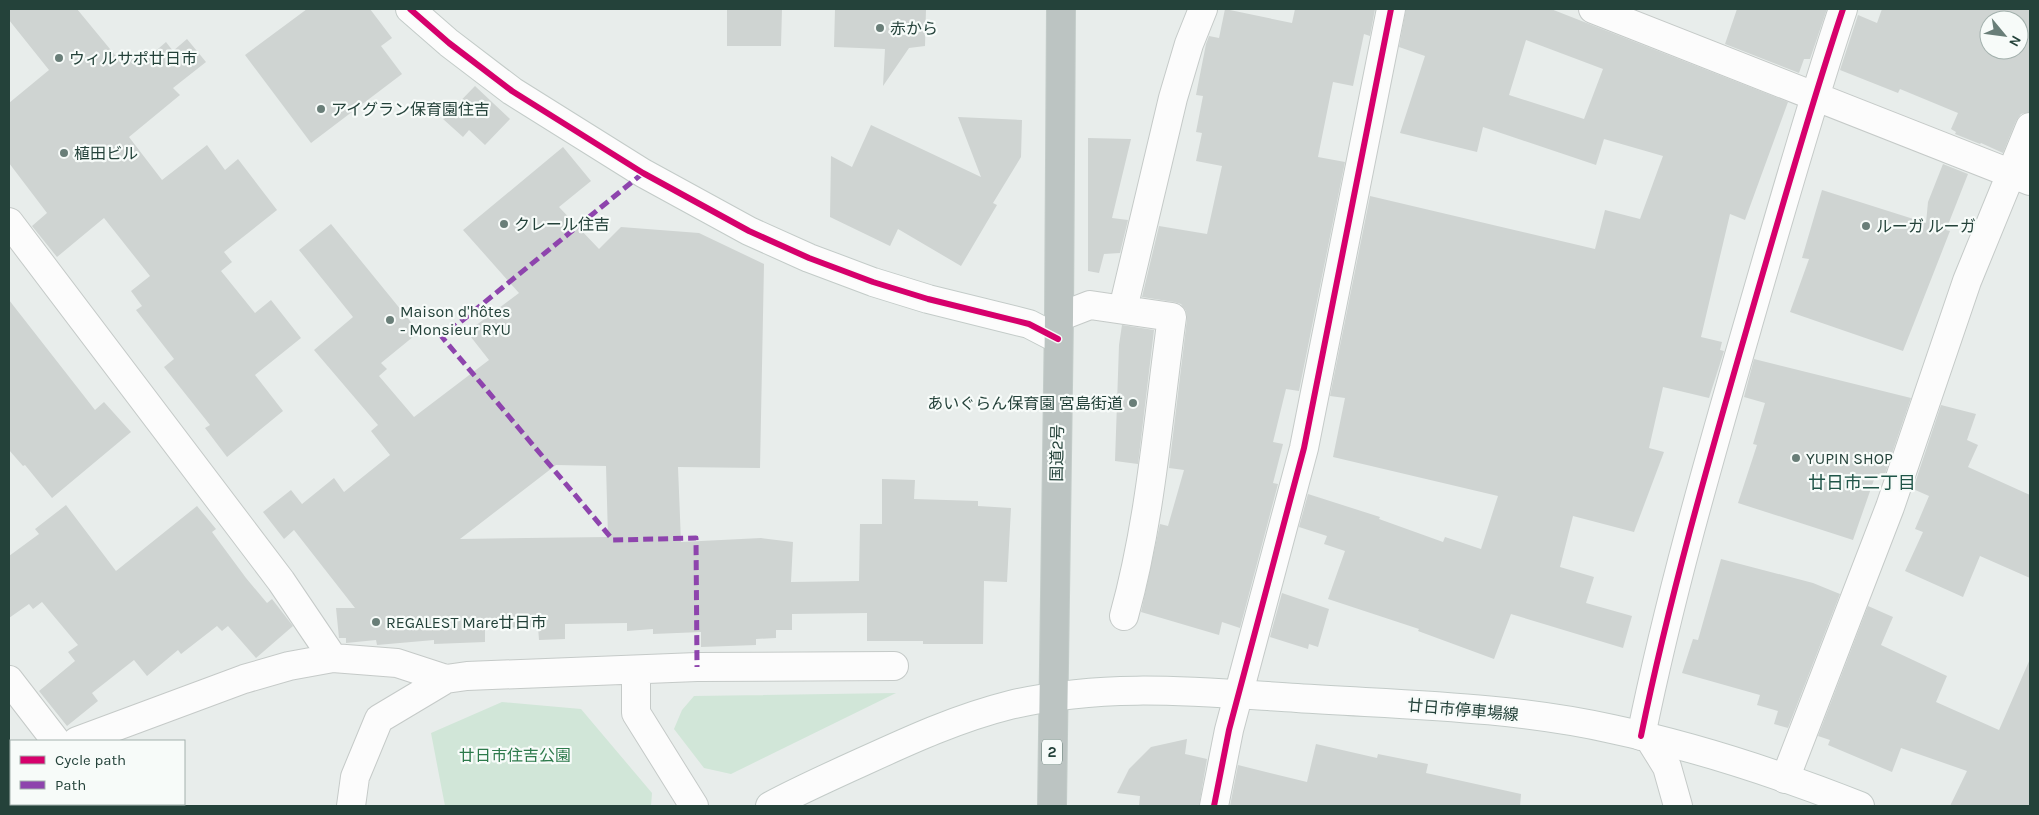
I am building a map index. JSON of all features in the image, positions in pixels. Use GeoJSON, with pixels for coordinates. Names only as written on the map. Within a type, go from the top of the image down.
{"type":"FeatureCollection","features":[{"type":"Feature","properties":{"kind":"highway","name":"国道2号"},"geometry":{"type":"LineString","coordinates":[[1052,806],[1059,328],[1061,9]]}},
{"type":"Feature","properties":{"kind":"street"},"geometry":{"type":"LineString","coordinates":[[410,9],[449,43],[526,101],[681,195],[749,231],[809,258],[873,282],[928,299],[1029,324],[1059,328],[1090,305],[1172,317],[1151,477],[1135,576],[1124,616]]}},
{"type":"Feature","properties":{"kind":"street"},"geometry":{"type":"LineString","coordinates":[[1123,309],[1173,98],[1189,44],[1203,9]]}},
{"type":"Feature","properties":{"kind":"street"},"geometry":{"type":"LineString","coordinates":[[1214,806],[1239,694],[1304,448],[1391,9]]}},
{"type":"Feature","properties":{"kind":"street"},"geometry":{"type":"LineString","coordinates":[[1593,9],[2020,177]]}},
{"type":"Feature","properties":{"kind":"street"},"geometry":{"type":"LineString","coordinates":[[1678,806],[1666,767],[1645,737],[1685,550],[1712,447],[1814,97],[1843,9]]}},
{"type":"Feature","properties":{"kind":"street"},"geometry":{"type":"LineString","coordinates":[[1785,779],[1890,507],[1967,281],[2020,177],[2030,127]]}},
{"type":"Feature","properties":{"kind":"street"},"geometry":{"type":"LineString","coordinates":[[9,222],[281,581],[333,658]]}},
{"type":"Feature","properties":{"kind":"street"},"geometry":{"type":"LineString","coordinates":[[81,740],[244,680],[289,666],[333,658],[397,663],[446,679]]}},
{"type":"Feature","properties":{"kind":"street"},"geometry":{"type":"LineString","coordinates":[[351,806],[355,777],[379,719],[446,679],[467,676],[697,667],[894,666]]}},
{"type":"Feature","properties":{"kind":"street"},"geometry":{"type":"LineString","coordinates":[[636,670],[636,713],[694,806]]}},
{"type":"Feature","properties":{"kind":"street"},"geometry":{"type":"LineString","coordinates":[[9,680],[55,740]]}},
{"type":"Feature","properties":{"kind":"street","name":"廿日市停車場線"},"geometry":{"type":"LineString","coordinates":[[770,806],[904,742],[956,721],[1008,706],[1053,697],[1138,689],[1452,708],[1532,716],[1610,728],[1696,750],[1860,806]]}},
{"type":"Feature","properties":{"kind":"green space"},"geometry":{"type":"Polygon","coordinates":[[[896,693],[731,774],[704,768],[674,729],[682,710],[694,696],[896,693]]]}},
{"type":"Feature","properties":{"kind":"green space","name":"廿日市住吉公園"},"geometry":{"type":"Polygon","coordinates":[[[502,702],[581,709],[652,793],[651,806],[445,806],[431,733],[502,702]]]}},
{"type":"Feature","properties":{"kind":"building"},"geometry":{"type":"Polygon","coordinates":[[[9,9],[77,9],[124,66],[145,49],[151,55],[166,42],[173,51],[187,39],[206,62],[173,88],[180,95],[129,137],[162,180],[207,145],[225,170],[238,159],[277,210],[224,252],[232,262],[221,271],[255,313],[271,300],[301,338],[255,375],[283,411],[227,457],[205,428],[210,425],[164,367],[174,359],[136,310],[142,306],[131,291],[150,276],[104,218],[57,257],[32,226],[47,213],[9,163],[9,103],[49,70],[9,20],[9,9]]]}},
{"type":"Feature","properties":{"kind":"building","name":"アイグラン保育園住吉"},"geometry":{"type":"Polygon","coordinates":[[[307,9],[370,9],[392,38],[381,46],[402,74],[311,143],[245,55],[307,9]]]}},
{"type":"Feature","properties":{"kind":"building"},"geometry":{"type":"Polygon","coordinates":[[[727,9],[782,9],[781,46],[727,46],[727,9]]]}},
{"type":"Feature","properties":{"kind":"building","name":"赤から"},"geometry":{"type":"Polygon","coordinates":[[[835,9],[926,9],[925,46],[909,48],[883,86],[885,49],[834,47],[835,9]]]}},
{"type":"Feature","properties":{"kind":"building"},"geometry":{"type":"Polygon","coordinates":[[[1225,9],[1292,23],[1295,9],[1375,9],[1370,36],[1364,34],[1353,86],[1333,82],[1318,157],[1345,162],[1299,391],[1286,389],[1273,442],[1283,444],[1273,483],[1278,484],[1240,628],[1222,622],[1219,635],[1141,612],[1160,524],[1168,526],[1184,470],[1169,468],[1187,319],[1186,311],[1181,304],[1142,297],[1159,226],[1207,234],[1222,166],[1196,161],[1202,133],[1196,132],[1203,96],[1196,95],[1206,44],[1209,36],[1219,38],[1225,9]]]}},
{"type":"Feature","properties":{"kind":"building"},"geometry":{"type":"Polygon","coordinates":[[[1406,9],[1551,9],[1788,102],[1745,220],[1730,214],[1701,337],[1722,342],[1720,350],[1724,351],[1709,398],[1663,387],[1649,448],[1664,452],[1634,532],[1573,516],[1560,567],[1594,577],[1586,603],[1632,616],[1623,648],[1511,614],[1494,659],[1418,631],[1419,629],[1328,599],[1345,551],[1324,544],[1327,536],[1299,527],[1308,494],[1380,517],[1379,519],[1443,542],[1445,537],[1481,549],[1498,496],[1333,457],[1345,398],[1330,396],[1370,196],[1595,249],[1605,210],[1640,219],[1663,156],[1604,139],[1596,165],[1483,127],[1477,152],[1400,133],[1425,56],[1399,47],[1406,9]],[[1526,40],[1509,95],[1584,119],[1603,69],[1526,40]]]}},
{"type":"Feature","properties":{"kind":"building"},"geometry":{"type":"Polygon","coordinates":[[[1737,9],[1827,9],[1810,59],[1804,59],[1799,73],[1725,44],[1737,9]]]}},
{"type":"Feature","properties":{"kind":"building"},"geometry":{"type":"Polygon","coordinates":[[[1882,9],[2030,9],[2030,112],[2021,114],[2016,121],[2003,153],[1955,134],[1956,132],[1951,129],[1958,113],[1900,89],[1898,93],[1840,70],[1858,15],[1877,23],[1882,9]]]}},
{"type":"Feature","properties":{"kind":"building"},"geometry":{"type":"Polygon","coordinates":[[[475,86],[510,119],[485,145],[469,130],[463,137],[443,119],[475,86]]]}},
{"type":"Feature","properties":{"kind":"building"},"geometry":{"type":"Polygon","coordinates":[[[958,117],[1022,120],[1021,157],[993,203],[997,205],[961,266],[898,229],[890,246],[830,217],[831,156],[852,167],[871,125],[981,177],[958,117]]]}},
{"type":"Feature","properties":{"kind":"building"},"geometry":{"type":"Polygon","coordinates":[[[1088,138],[1131,139],[1112,218],[1128,220],[1120,253],[1104,254],[1099,273],[1088,271],[1088,138]]]}},
{"type":"Feature","properties":{"kind":"building"},"geometry":{"type":"Polygon","coordinates":[[[563,147],[591,181],[559,207],[599,249],[621,227],[699,233],[764,264],[760,468],[678,467],[681,542],[761,538],[793,542],[791,582],[859,581],[860,524],[882,524],[882,479],[915,480],[914,499],[978,501],[978,506],[1011,508],[1007,582],[984,581],[983,644],[923,644],[923,641],[867,641],[867,613],[792,614],[792,630],[776,630],[776,638],[756,639],[756,645],[701,647],[701,632],[653,634],[653,629],[627,631],[627,623],[565,624],[565,639],[539,640],[538,627],[485,628],[485,642],[434,644],[434,640],[377,645],[376,640],[346,643],[346,638],[339,638],[336,608],[355,608],[294,530],[284,539],[263,512],[291,490],[302,504],[334,478],[344,492],[390,455],[371,431],[378,425],[314,350],[353,317],[299,250],[331,224],[419,332],[381,363],[387,369],[379,376],[414,417],[489,360],[467,332],[519,293],[463,230],[563,147]],[[556,465],[460,539],[608,537],[606,466],[556,465]]]}},
{"type":"Feature","properties":{"kind":"building"},"geometry":{"type":"Polygon","coordinates":[[[1943,164],[1968,174],[1946,230],[1950,231],[1903,351],[1790,312],[1809,259],[1802,258],[1822,190],[1926,223],[1928,202],[1943,164]]]}},
{"type":"Feature","properties":{"kind":"building"},"geometry":{"type":"Polygon","coordinates":[[[9,300],[95,410],[104,402],[131,432],[52,498],[25,465],[23,466],[9,450],[9,300]]]}},
{"type":"Feature","properties":{"kind":"building","name":"あいぐらん保育園 宮島街道"},"geometry":{"type":"Polygon","coordinates":[[[1122,325],[1154,330],[1138,464],[1115,461],[1119,345],[1122,325]]]}},
{"type":"Feature","properties":{"kind":"building"},"geometry":{"type":"Polygon","coordinates":[[[1754,359],[1911,398],[1884,477],[1876,474],[1853,540],[1738,503],[1757,445],[1753,444],[1765,403],[1744,397],[1754,359]]]}},
{"type":"Feature","properties":{"kind":"building"},"geometry":{"type":"Polygon","coordinates":[[[1941,405],[1976,414],[1967,440],[1978,445],[1968,467],[2030,495],[2030,578],[1980,556],[1963,597],[1905,571],[1923,532],[1915,529],[1929,496],[1913,489],[1941,405]]]}},
{"type":"Feature","properties":{"kind":"building"},"geometry":{"type":"Polygon","coordinates":[[[66,505],[116,571],[197,506],[216,529],[212,532],[246,578],[267,603],[272,599],[293,626],[256,658],[228,626],[222,631],[217,626],[181,654],[178,650],[147,676],[134,660],[92,693],[98,701],[67,726],[39,691],[75,661],[68,652],[78,645],[42,602],[33,609],[29,604],[9,618],[9,556],[39,534],[35,529],[66,505]]]}},
{"type":"Feature","properties":{"kind":"building"},"geometry":{"type":"Polygon","coordinates":[[[1721,559],[1813,583],[1840,594],[1788,728],[1774,724],[1778,711],[1757,705],[1760,695],[1682,673],[1693,639],[1698,640],[1721,559]]]}},
{"type":"Feature","properties":{"kind":"building"},"geometry":{"type":"Polygon","coordinates":[[[1282,593],[1329,609],[1318,647],[1309,644],[1308,649],[1270,637],[1282,593]]]}},
{"type":"Feature","properties":{"kind":"building"},"geometry":{"type":"Polygon","coordinates":[[[1868,606],[1893,617],[1881,645],[1947,676],[1936,702],[1999,730],[2030,659],[2030,806],[1950,806],[1967,771],[1901,748],[1892,772],[1828,745],[1830,740],[1818,736],[1868,606]]]}},
{"type":"Feature","properties":{"kind":"building"},"geometry":{"type":"Polygon","coordinates":[[[1187,739],[1185,754],[1207,759],[1199,806],[1139,806],[1140,796],[1117,793],[1129,769],[1151,747],[1187,739]]]}},
{"type":"Feature","properties":{"kind":"building"},"geometry":{"type":"Polygon","coordinates":[[[1316,744],[1377,758],[1378,754],[1428,764],[1426,773],[1521,794],[1520,806],[1230,806],[1238,765],[1307,782],[1316,744]]]}},
{"type":"Feature","properties":{"kind":"marked path"},"geometry":{"type":"LineString","coordinates":[[643,173],[442,337],[613,540],[696,538],[697,667]]}},
{"type":"Feature","properties":{"kind":"cycle path"},"geometry":{"type":"LineString","coordinates":[[410,9],[449,43],[512,91],[643,173],[749,231],[809,258],[873,282],[928,299],[1029,324],[1058,339]]}},
{"type":"Feature","properties":{"kind":"cycle path"},"geometry":{"type":"LineString","coordinates":[[1214,806],[1229,730],[1304,448],[1391,9]]}},
{"type":"Feature","properties":{"kind":"cycle path"},"geometry":{"type":"LineString","coordinates":[[1641,736],[1664,633],[1732,379],[1843,9]]}},
{"type":"Feature","properties":{"kind":"place","name":"赤から"},"geometry":{"type":"Point","coordinates":[880,28]}},
{"type":"Feature","properties":{"kind":"place","name":"ウィルサポ廿日市"},"geometry":{"type":"Point","coordinates":[59,58]}},
{"type":"Feature","properties":{"kind":"place","name":"アイグラン保育園住吉"},"geometry":{"type":"Point","coordinates":[321,109]}},
{"type":"Feature","properties":{"kind":"place","name":"植田ビル"},"geometry":{"type":"Point","coordinates":[64,153]}},
{"type":"Feature","properties":{"kind":"place","name":"クレール住吉"},"geometry":{"type":"Point","coordinates":[504,224]}},
{"type":"Feature","properties":{"kind":"place","name":"ルーガ ルーガ"},"geometry":{"type":"Point","coordinates":[1866,226]}},
{"type":"Feature","properties":{"kind":"place","name":"Maison d'hôtes - Monsieur RYU"},"geometry":{"type":"Point","coordinates":[390,320]}},
{"type":"Feature","properties":{"kind":"place","name":"あいぐらん保育園 宮島街道"},"geometry":{"type":"Point","coordinates":[1133,403]}},
{"type":"Feature","properties":{"kind":"place","name":"YUPIN SHOP"},"geometry":{"type":"Point","coordinates":[1796,458]}},
{"type":"Feature","properties":{"kind":"place","name":"REGALEST Mare廿日市"},"geometry":{"type":"Point","coordinates":[376,622]}},
{"type":"Feature","properties":{"kind":"district","name":"廿日市二丁目"},"geometry":{"type":"Point","coordinates":[1862,483]}}]}
